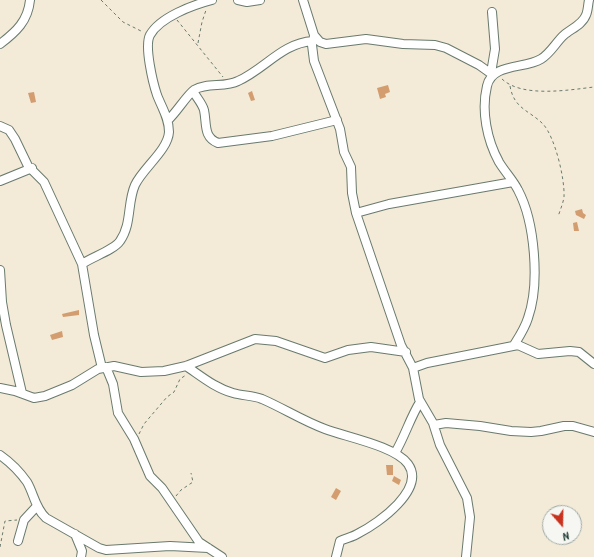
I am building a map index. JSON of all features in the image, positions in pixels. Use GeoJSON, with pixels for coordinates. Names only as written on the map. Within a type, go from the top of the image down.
{"type":"FeatureCollection","features":[{"type":"Feature","properties":{"kind":"street"},"geometry":{"type":"LineString","coordinates":[[0,44],[20,27],[28,13],[30,0]]}},
{"type":"Feature","properties":{"kind":"street"},"geometry":{"type":"LineString","coordinates":[[82,264],[113,248],[120,241],[127,227],[135,185],[168,139],[168,120],[157,95],[147,51],[150,35],[156,28],[186,8],[212,0]]}},
{"type":"Feature","properties":{"kind":"street"},"geometry":{"type":"LineString","coordinates":[[238,0],[247,2],[260,0]]}},
{"type":"Feature","properties":{"kind":"street"},"geometry":{"type":"LineString","coordinates":[[303,0],[314,39],[314,61],[337,120],[344,152],[351,167],[352,193],[356,213],[401,345],[413,368],[420,402],[434,425],[440,444],[467,498],[470,517],[466,557]]}},
{"type":"Feature","properties":{"kind":"street"},"geometry":{"type":"LineString","coordinates":[[168,120],[193,91],[212,85],[232,84],[252,73],[280,53],[314,39],[326,44],[366,39],[403,44],[435,45],[494,73],[526,66],[545,56],[563,36],[578,26],[586,15],[589,0]]}},
{"type":"Feature","properties":{"kind":"street"},"geometry":{"type":"LineString","coordinates":[[492,12],[495,48],[494,73],[487,85],[485,117],[488,134],[500,163],[518,191],[529,222],[534,269],[532,303],[528,319],[514,345]]}},
{"type":"Feature","properties":{"kind":"street"},"geometry":{"type":"LineString","coordinates":[[193,91],[204,110],[208,134],[213,141],[218,143],[272,136],[337,120]]}},
{"type":"Feature","properties":{"kind":"street"},"geometry":{"type":"LineString","coordinates":[[0,126],[8,130],[15,139],[25,161],[44,182],[82,264],[94,335],[104,368],[113,384],[118,412],[134,439],[150,476],[162,488],[191,532],[208,548],[222,557]]}},
{"type":"Feature","properties":{"kind":"street"},"geometry":{"type":"LineString","coordinates":[[0,181],[32,168]]}},
{"type":"Feature","properties":{"kind":"street"},"geometry":{"type":"LineString","coordinates":[[356,213],[389,204],[513,182]]}},
{"type":"Feature","properties":{"kind":"street"},"geometry":{"type":"LineString","coordinates":[[0,270],[2,302],[6,326],[22,394]]}},
{"type":"Feature","properties":{"kind":"street"},"geometry":{"type":"LineString","coordinates":[[0,388],[5,388],[34,398],[60,391],[104,368],[124,366],[141,372],[164,371],[186,366],[255,339],[276,341],[325,358],[348,350],[371,347],[406,352]]}},
{"type":"Feature","properties":{"kind":"street"},"geometry":{"type":"LineString","coordinates":[[413,368],[427,363],[514,345],[522,346],[538,354],[570,351],[579,352],[594,364]]}},
{"type":"Feature","properties":{"kind":"street"},"geometry":{"type":"LineString","coordinates":[[186,366],[212,384],[226,391],[255,397],[323,428],[382,447],[395,453],[407,463],[411,470],[411,479],[408,492],[401,501],[379,520],[358,534],[340,541],[336,557]]}},
{"type":"Feature","properties":{"kind":"street"},"geometry":{"type":"LineString","coordinates":[[395,453],[403,440],[411,417],[420,402]]}},
{"type":"Feature","properties":{"kind":"street"},"geometry":{"type":"LineString","coordinates":[[434,425],[473,425],[511,431],[531,432],[569,426],[594,432]]}},
{"type":"Feature","properties":{"kind":"street"},"geometry":{"type":"LineString","coordinates":[[0,455],[9,462],[26,481],[40,512],[46,518],[99,548],[116,553],[170,546],[208,548]]}},
{"type":"Feature","properties":{"kind":"street"},"geometry":{"type":"LineString","coordinates":[[18,541],[24,520],[37,506]]}},
{"type":"Feature","properties":{"kind":"street"},"geometry":{"type":"LineString","coordinates":[[76,534],[82,551],[81,557]]}},
{"type":"Feature","properties":{"kind":"path"},"geometry":{"type":"LineString","coordinates":[[101,0],[123,22],[150,35]]}},
{"type":"Feature","properties":{"kind":"path"},"geometry":{"type":"LineString","coordinates":[[198,44],[202,22],[207,9]]}},
{"type":"Feature","properties":{"kind":"path"},"geometry":{"type":"LineString","coordinates":[[173,16],[198,44],[220,74],[232,84]]}},
{"type":"Feature","properties":{"kind":"path"},"geometry":{"type":"LineString","coordinates":[[494,73],[510,86],[513,97],[520,108],[539,121],[550,135],[560,165],[564,189],[564,199],[558,217]]}},
{"type":"Feature","properties":{"kind":"path"},"geometry":{"type":"LineString","coordinates":[[510,86],[544,92],[594,87]]}},
{"type":"Feature","properties":{"kind":"path"},"geometry":{"type":"LineString","coordinates":[[134,439],[149,418],[174,392],[180,379],[194,372]]}},
{"type":"Feature","properties":{"kind":"path"},"geometry":{"type":"LineString","coordinates":[[172,503],[181,490],[193,482],[191,473]]}},
{"type":"Feature","properties":{"kind":"path"},"geometry":{"type":"LineString","coordinates":[[0,547],[6,521],[24,520]]}},
{"type":"Feature","properties":{"kind":"building"},"geometry":{"type":"Polygon","coordinates":[[[388,85],[390,92],[385,94],[386,97],[380,99],[377,88],[388,85]]]}},
{"type":"Feature","properties":{"kind":"building"},"geometry":{"type":"Polygon","coordinates":[[[252,91],[255,100],[251,101],[248,93],[252,91]]]}},
{"type":"Feature","properties":{"kind":"building"},"geometry":{"type":"Polygon","coordinates":[[[34,92],[36,102],[31,103],[28,93],[34,92]]]}},
{"type":"Feature","properties":{"kind":"building"},"geometry":{"type":"Polygon","coordinates":[[[582,209],[583,213],[586,215],[584,219],[576,215],[575,211],[582,209]]]}},
{"type":"Feature","properties":{"kind":"building"},"geometry":{"type":"Polygon","coordinates":[[[577,222],[579,231],[574,231],[573,223],[577,222]]]}},
{"type":"Feature","properties":{"kind":"building"},"geometry":{"type":"Polygon","coordinates":[[[79,310],[79,315],[63,317],[62,314],[79,310]]]}},
{"type":"Feature","properties":{"kind":"building"},"geometry":{"type":"Polygon","coordinates":[[[62,331],[63,337],[52,340],[50,335],[62,331]]]}},
{"type":"Feature","properties":{"kind":"building"},"geometry":{"type":"Polygon","coordinates":[[[386,465],[393,465],[393,475],[387,475],[386,465]]]}},
{"type":"Feature","properties":{"kind":"building"},"geometry":{"type":"Polygon","coordinates":[[[394,476],[401,480],[399,485],[392,481],[394,476]]]}},
{"type":"Feature","properties":{"kind":"building"},"geometry":{"type":"Polygon","coordinates":[[[336,488],[341,491],[336,500],[331,497],[336,488]]]}}]}
